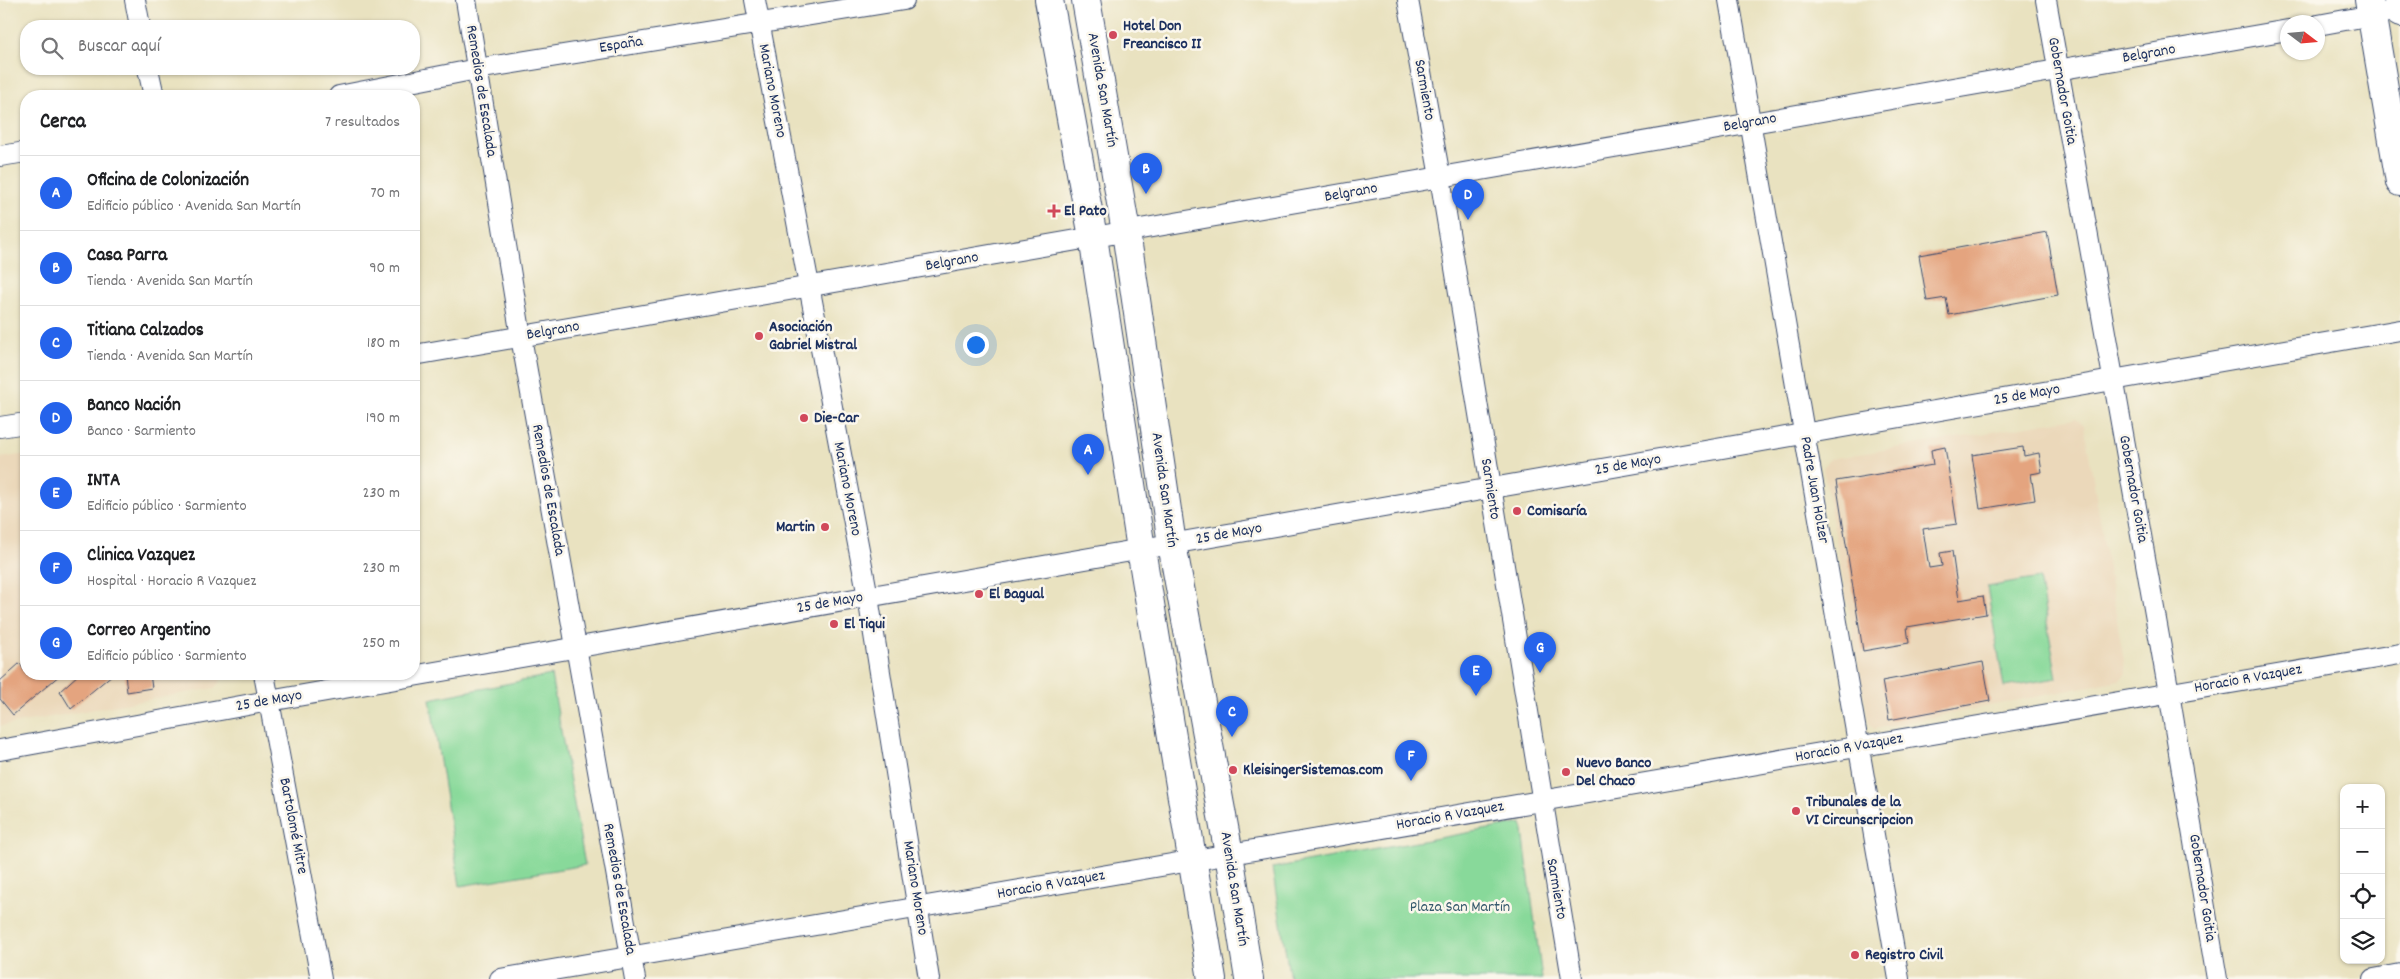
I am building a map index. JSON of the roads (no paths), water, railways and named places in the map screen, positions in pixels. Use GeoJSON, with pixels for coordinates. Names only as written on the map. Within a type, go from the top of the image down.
{"type":"FeatureCollection","features":[{"type":"Feature","properties":{"kind":"main road","name":"Avenida San Martín"},"geometry":{"type":"LineString","coordinates":[[1049,0],[1092,238],[1140,549],[1212,979]]}},
{"type":"Feature","properties":{"kind":"main road","name":"Avenida San Martín"},"geometry":{"type":"LineString","coordinates":[[1086,0],[1126,232],[1172,544],[1229,854],[1249,979]]}},
{"type":"Feature","properties":{"kind":"main road"},"geometry":{"type":"LineString","coordinates":[[2398,0],[2400,11]]}},
{"type":"Feature","properties":{"kind":"main road"},"geometry":{"type":"LineString","coordinates":[[2370,8],[2400,182]]}},
{"type":"Feature","properties":{"kind":"street"},"geometry":{"type":"LineString","coordinates":[[135,0],[139,20]]}},
{"type":"Feature","properties":{"kind":"street","name":"Remedios de Escalada"},"geometry":{"type":"LineString","coordinates":[[466,0],[521,337],[635,979]]}},
{"type":"Feature","properties":{"kind":"street","name":"Mariano Moreno"},"geometry":{"type":"LineString","coordinates":[[755,0],[868,597],[929,979]]}},
{"type":"Feature","properties":{"kind":"street","name":"España"},"geometry":{"type":"LineString","coordinates":[[370,90],[477,69],[904,0]]}},
{"type":"Feature","properties":{"kind":"street","name":"Sarmiento"},"geometry":{"type":"LineString","coordinates":[[1408,0],[1440,177],[1572,979]]}},
{"type":"Feature","properties":{"kind":"street","name":"Padre Juan Holzer"},"geometry":{"type":"LineString","coordinates":[[1729,0],[1899,979]]}},
{"type":"Feature","properties":{"kind":"street","name":"Gobernador Goitia"},"geometry":{"type":"LineString","coordinates":[[2046,0],[2169,693],[2217,979]]}},
{"type":"Feature","properties":{"kind":"street"},"geometry":{"type":"LineString","coordinates":[[2325,23],[2370,8],[2400,11]]}},
{"type":"Feature","properties":{"kind":"street","name":"Belgrano"},"geometry":{"type":"LineString","coordinates":[[420,354],[2280,31]]}},
{"type":"Feature","properties":{"kind":"street"},"geometry":{"type":"LineString","coordinates":[[149,75],[153,90]]}},
{"type":"Feature","properties":{"kind":"street"},"geometry":{"type":"LineString","coordinates":[[0,156],[20,153]]}},
{"type":"Feature","properties":{"kind":"street","name":"25 de Mayo"},"geometry":{"type":"LineString","coordinates":[[420,675],[2400,330]]}},
{"type":"Feature","properties":{"kind":"street"},"geometry":{"type":"LineString","coordinates":[[0,427],[20,424]]}},
{"type":"Feature","properties":{"kind":"street","name":"Horacio R Vazquez"},"geometry":{"type":"LineString","coordinates":[[500,979],[2400,654]]}},
{"type":"Feature","properties":{"kind":"street","name":"Bartolomé Mitre"},"geometry":{"type":"LineString","coordinates":[[265,680],[321,979]]}},
{"type":"Feature","properties":{"kind":"street","name":"25 de Mayo"},"geometry":{"type":"LineString","coordinates":[[0,750],[391,680]]}},
{"type":"Feature","properties":{"kind":"street"},"geometry":{"type":"LineString","coordinates":[[2374,979],[2400,974]]}},
{"type":"Feature","properties":{"kind":"place","name":"Hotel Don Freancisco II"},"geometry":{"type":"Point","coordinates":[1113,35]}},
{"type":"Feature","properties":{"kind":"place","name":"Casa Parra"},"geometry":{"type":"Point","coordinates":[1146,194]}},
{"type":"Feature","properties":{"kind":"place","name":"El Pato"},"geometry":{"type":"Point","coordinates":[1054,211]}},
{"type":"Feature","properties":{"kind":"place","name":"Banco Nación"},"geometry":{"type":"Point","coordinates":[1468,220]}},
{"type":"Feature","properties":{"kind":"place","name":"Asociación Gabriel Mistral"},"geometry":{"type":"Point","coordinates":[759,336]}},
{"type":"Feature","properties":{"kind":"place","name":"Die-Car"},"geometry":{"type":"Point","coordinates":[804,418]}},
{"type":"Feature","properties":{"kind":"place","name":"Oficina de Colonización"},"geometry":{"type":"Point","coordinates":[1088,475]}},
{"type":"Feature","properties":{"kind":"place","name":"Comisaría"},"geometry":{"type":"Point","coordinates":[1517,511]}},
{"type":"Feature","properties":{"kind":"place","name":"Martin"},"geometry":{"type":"Point","coordinates":[825,527]}},
{"type":"Feature","properties":{"kind":"place","name":"El Bagual"},"geometry":{"type":"Point","coordinates":[979,594]}},
{"type":"Feature","properties":{"kind":"place","name":"El Tiqui"},"geometry":{"type":"Point","coordinates":[834,624]}},
{"type":"Feature","properties":{"kind":"place","name":"Correo Argentino"},"geometry":{"type":"Point","coordinates":[1540,673]}},
{"type":"Feature","properties":{"kind":"place","name":"INTA"},"geometry":{"type":"Point","coordinates":[1476,696]}},
{"type":"Feature","properties":{"kind":"place","name":"Titiana Calzados"},"geometry":{"type":"Point","coordinates":[1232,737]}},
{"type":"Feature","properties":{"kind":"place","name":"KleisingerSistemas.com"},"geometry":{"type":"Point","coordinates":[1233,770]}},
{"type":"Feature","properties":{"kind":"place","name":"Nuevo Banco Del Chaco"},"geometry":{"type":"Point","coordinates":[1566,772]}},
{"type":"Feature","properties":{"kind":"place","name":"Clinica Vazquez"},"geometry":{"type":"Point","coordinates":[1411,781]}},
{"type":"Feature","properties":{"kind":"place","name":"Tribunales de la VI Circunscripcion"},"geometry":{"type":"Point","coordinates":[1796,811]}},
{"type":"Feature","properties":{"kind":"place","name":"Registro Civil"},"geometry":{"type":"Point","coordinates":[1855,955]}},
{"type":"Feature","properties":{"kind":"park label","name":"Plaza San Martín"},"geometry":{"type":"Point","coordinates":[1460,907]}}]}
